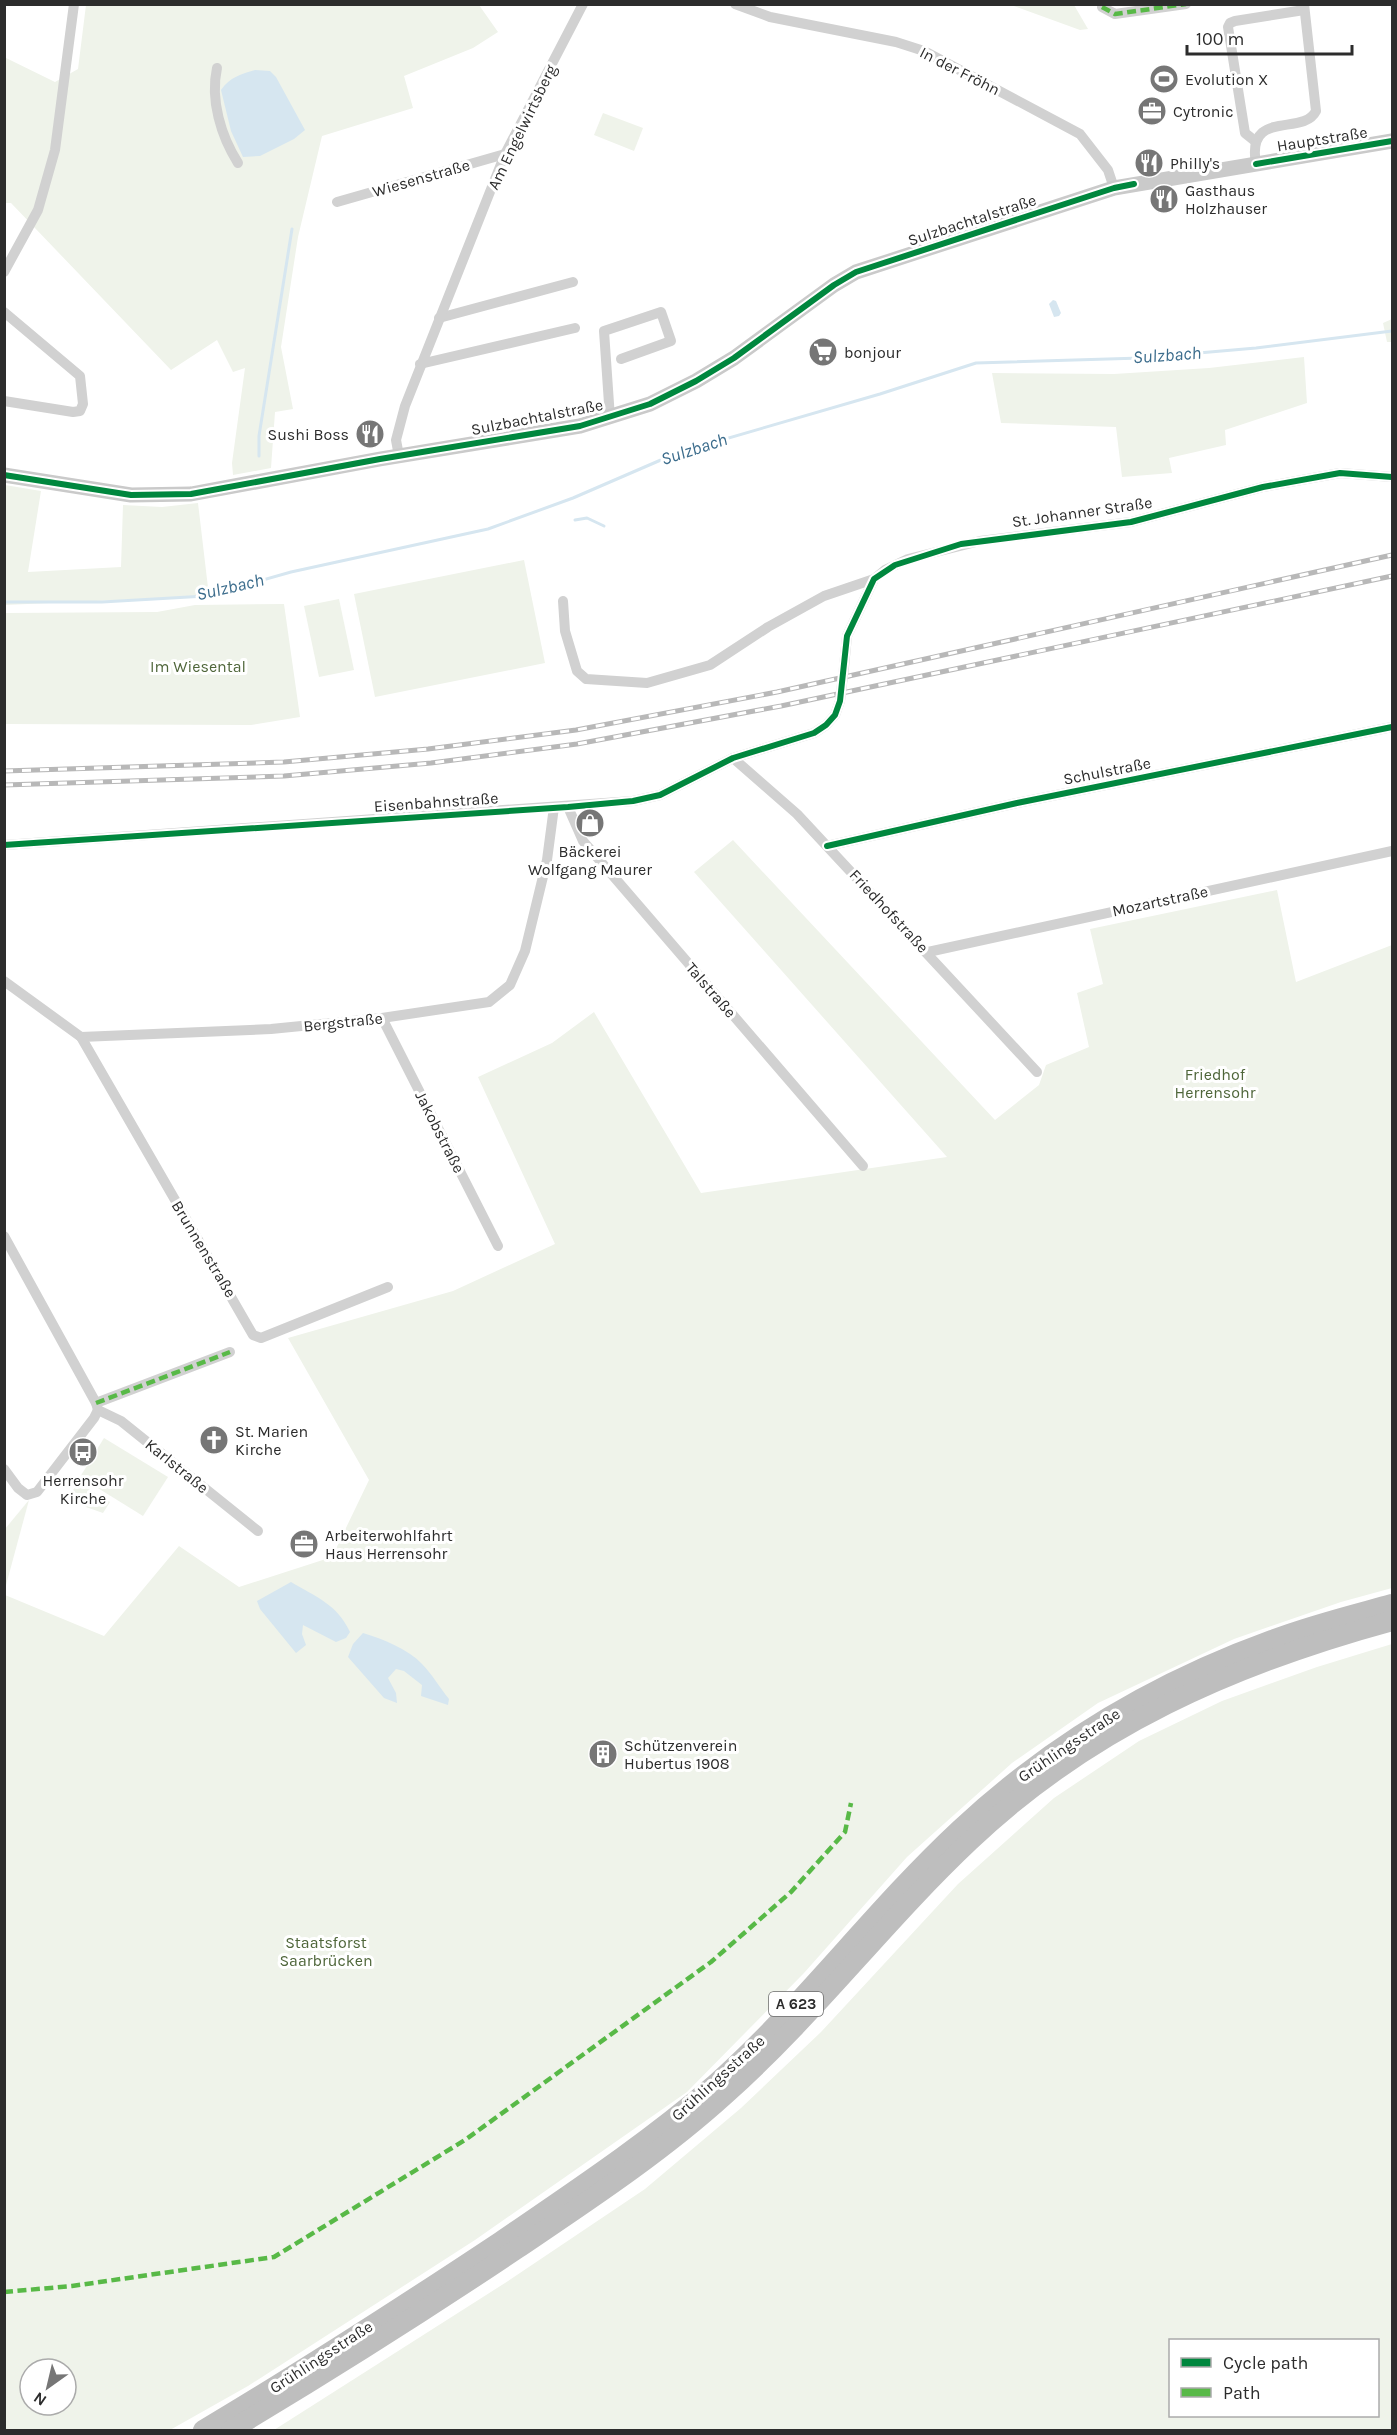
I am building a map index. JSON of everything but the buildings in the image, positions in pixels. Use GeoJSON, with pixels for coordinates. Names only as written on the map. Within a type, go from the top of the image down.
{"type":"FeatureCollection","features":[{"type":"Feature","properties":{"kind":"highway","name":"Grühlingsstraße"},"geometry":{"type":"LineString","coordinates":[[203,2430],[446,2277],[662,2128],[716,2083],[774,2028],[915,1874],[959,1830],[1008,1787],[1054,1752],[1112,1715],[1215,1662],[1274,1639],[1392,1604]]}},
{"type":"Feature","properties":{"kind":"highway","name":"A 623"},"geometry":{"type":"LineString","coordinates":[[231,2430],[466,2283],[618,2180],[673,2139],[725,2095],[782,2041],[970,1841],[1018,1799],[1065,1764],[1166,1703],[1221,1678],[1280,1654],[1392,1621]]}},
{"type":"Feature","properties":{"kind":"main road","name":"Hauptstraße"},"geometry":{"type":"LineString","coordinates":[[1134,184],[1392,141]]}},
{"type":"Feature","properties":{"kind":"main road","name":"Sulzbachtalstraße"},"geometry":{"type":"LineString","coordinates":[[4,475],[120,494],[162,496],[230,488],[399,456],[580,426],[650,404],[715,369],[856,272],[1114,188],[1134,184]]}},
{"type":"Feature","properties":{"kind":"street"},"geometry":{"type":"LineString","coordinates":[[4,272],[38,210],[55,150],[74,4]]}},
{"type":"Feature","properties":{"kind":"street","name":"Am Engelwirtsberg"},"geometry":{"type":"LineString","coordinates":[[399,456],[396,440],[399,422],[420,364],[505,154],[583,4]]}},
{"type":"Feature","properties":{"kind":"street","name":"In der Fröhn"},"geometry":{"type":"LineString","coordinates":[[735,4],[770,17],[896,42],[930,54],[1080,134],[1108,170],[1114,188]]}},
{"type":"Feature","properties":{"kind":"street"},"geometry":{"type":"LineString","coordinates":[[1102,8],[1115,14],[1186,4]]}},
{"type":"Feature","properties":{"kind":"street"},"geometry":{"type":"LineString","coordinates":[[1255,141],[1245,133],[1228,27],[1235,21],[1304,7],[1316,111],[1309,120],[1267,129],[1255,141],[1256,164]]}},
{"type":"Feature","properties":{"kind":"street"},"geometry":{"type":"LineString","coordinates":[[218,68],[214,84],[218,114],[229,148],[238,163]]}},
{"type":"Feature","properties":{"kind":"street","name":"Wiesenstraße"},"geometry":{"type":"LineString","coordinates":[[337,202],[505,154]]}},
{"type":"Feature","properties":{"kind":"street"},"geometry":{"type":"LineString","coordinates":[[439,318],[573,282]]}},
{"type":"Feature","properties":{"kind":"street"},"geometry":{"type":"LineString","coordinates":[[4,312],[80,376],[84,404],[80,411],[73,412],[4,401]]}},
{"type":"Feature","properties":{"kind":"street","name":"Sulzbachtalstraße"},"geometry":{"type":"LineString","coordinates":[[610,418],[604,331],[661,312],[671,341],[621,359]]}},
{"type":"Feature","properties":{"kind":"street"},"geometry":{"type":"LineString","coordinates":[[420,364],[575,328]]}},
{"type":"Feature","properties":{"kind":"street","name":"St. Johanner Straße"},"geometry":{"type":"LineString","coordinates":[[563,601],[565,631],[577,671],[586,679],[648,683],[710,665],[768,627],[814,602],[874,579],[885,570],[908,559],[970,543],[1131,522],[1263,487],[1340,472],[1392,477]]}},
{"type":"Feature","properties":{"kind":"street","name":"Eisenbahnstraße"},"geometry":{"type":"LineString","coordinates":[[4,845],[568,807],[633,801],[660,795],[733,759],[814,733],[831,720],[840,701],[847,636],[874,579]]}},
{"type":"Feature","properties":{"kind":"street","name":"Schulstraße"},"geometry":{"type":"LineString","coordinates":[[827,846],[1017,803],[1392,727]]}},
{"type":"Feature","properties":{"kind":"street","name":"Friedhofstraße"},"geometry":{"type":"LineString","coordinates":[[733,759],[797,814],[928,952],[1037,1072]]}},
{"type":"Feature","properties":{"kind":"street","name":"Bergstraße"},"geometry":{"type":"LineString","coordinates":[[81,1037],[271,1029],[382,1018],[489,1002],[510,985],[525,951],[547,860],[554,807]]}},
{"type":"Feature","properties":{"kind":"street","name":"Talstraße"},"geometry":{"type":"LineString","coordinates":[[568,807],[583,841],[863,1166]]}},
{"type":"Feature","properties":{"kind":"street","name":"Mozartstraße"},"geometry":{"type":"LineString","coordinates":[[928,952],[1392,851]]}},
{"type":"Feature","properties":{"kind":"street"},"geometry":{"type":"LineString","coordinates":[[4,981],[81,1037]]}},
{"type":"Feature","properties":{"kind":"street","name":"Jakobstraße"},"geometry":{"type":"LineString","coordinates":[[382,1018],[498,1246]]}},
{"type":"Feature","properties":{"kind":"street","name":"Brunnenstraße"},"geometry":{"type":"LineString","coordinates":[[81,1037],[253,1335],[261,1338],[388,1287]]}},
{"type":"Feature","properties":{"kind":"street"},"geometry":{"type":"LineString","coordinates":[[4,1236],[97,1406],[94,1418],[38,1492],[27,1495],[18,1488],[4,1469]]}},
{"type":"Feature","properties":{"kind":"street"},"geometry":{"type":"LineString","coordinates":[[97,1406],[230,1352]]}},
{"type":"Feature","properties":{"kind":"street","name":"Karlstraße"},"geometry":{"type":"LineString","coordinates":[[97,1406],[121,1421],[258,1531]]}},
{"type":"Feature","properties":{"kind":"green space"},"geometry":{"type":"Polygon","coordinates":[[[86,5],[479,5],[498,32],[473,48],[404,76],[413,108],[322,136],[298,237],[281,347],[293,409],[275,412],[271,468],[233,475],[232,463],[245,368],[233,372],[217,340],[171,370],[11,203],[5,203],[4,57],[55,82],[78,69],[86,5]]]}},
{"type":"Feature","properties":{"kind":"green space"},"geometry":{"type":"Polygon","coordinates":[[[1011,5],[1074,5],[1088,29],[1080,30],[1011,5]]]}},
{"type":"Feature","properties":{"kind":"green space"},"geometry":{"type":"Polygon","coordinates":[[[603,113],[643,128],[634,151],[594,135],[603,113]]]}},
{"type":"Feature","properties":{"kind":"green space"},"geometry":{"type":"Polygon","coordinates":[[[1392,319],[1392,342],[1387,342],[1383,323],[1392,319]]]}},
{"type":"Feature","properties":{"kind":"green space"},"geometry":{"type":"Polygon","coordinates":[[[1304,357],[1307,403],[1225,430],[1226,445],[1169,458],[1172,473],[1122,477],[1116,427],[1001,423],[992,373],[1114,374],[1209,368],[1304,357]]]}},
{"type":"Feature","properties":{"kind":"green space"},"geometry":{"type":"Polygon","coordinates":[[[5,485],[41,491],[28,572],[121,567],[123,505],[162,507],[198,503],[209,596],[5,605],[5,485]]]}},
{"type":"Feature","properties":{"kind":"green space"},"geometry":{"type":"Polygon","coordinates":[[[524,560],[545,663],[375,697],[354,594],[524,560]]]}},
{"type":"Feature","properties":{"kind":"green space"},"geometry":{"type":"Polygon","coordinates":[[[339,599],[354,670],[319,677],[304,606],[339,599]]]}},
{"type":"Feature","properties":{"kind":"green space","name":"Im Wiesental"},"geometry":{"type":"Polygon","coordinates":[[[284,604],[300,717],[251,725],[5,724],[5,613],[157,612],[195,605],[284,604]]]}},
{"type":"Feature","properties":{"kind":"green space","name":"Staatsforst Saarbrücken"},"geometry":{"type":"Polygon","coordinates":[[[733,840],[995,1120],[1039,1085],[1046,1065],[1089,1047],[1077,993],[1103,984],[1090,929],[1277,890],[1296,982],[1392,945],[1392,1588],[1341,1602],[1234,1639],[1098,1703],[1012,1763],[907,1857],[804,1973],[687,2092],[475,2240],[248,2386],[170,2430],[5,2430],[5,1595],[104,1636],[179,1546],[239,1587],[332,1557],[369,1480],[288,1338],[453,1291],[555,1244],[478,1077],[552,1043],[594,1012],[701,1193],[947,1157],[694,872],[733,840]]]}},
{"type":"Feature","properties":{"kind":"green space"},"geometry":{"type":"Polygon","coordinates":[[[104,1438],[168,1477],[143,1516],[80,1477],[104,1438]]]}},
{"type":"Feature","properties":{"kind":"green space"},"geometry":{"type":"Polygon","coordinates":[[[78,1483],[110,1502],[103,1513],[66,1500],[78,1483]]]}},
{"type":"Feature","properties":{"kind":"green space"},"geometry":{"type":"Polygon","coordinates":[[[29,1500],[5,1589],[5,1529],[29,1500]]]}},
{"type":"Feature","properties":{"kind":"green space"},"geometry":{"type":"Polygon","coordinates":[[[1392,1644],[1392,2430],[274,2430],[505,2283],[645,2189],[741,2108],[821,2032],[958,1884],[1054,1798],[1139,1741],[1222,1701],[1317,1667],[1392,1644]]]}},
{"type":"Feature","properties":{"kind":"shaded area"},"geometry":{"type":"Polygon","coordinates":[[[255,70],[270,71],[276,77],[305,130],[294,139],[260,156],[243,157],[231,131],[221,90],[232,79],[255,70]]]}},
{"type":"Feature","properties":{"kind":"shaded area"},"geometry":{"type":"Polygon","coordinates":[[[1053,300],[1056,301],[1061,313],[1059,316],[1054,317],[1049,304],[1053,300]]]}},
{"type":"Feature","properties":{"kind":"shaded area"},"geometry":{"type":"Polygon","coordinates":[[[291,1582],[325,1602],[339,1614],[350,1632],[346,1638],[336,1642],[303,1625],[302,1634],[306,1645],[296,1653],[260,1609],[257,1601],[291,1582]]]}},
{"type":"Feature","properties":{"kind":"shaded area"},"geometry":{"type":"Polygon","coordinates":[[[363,1633],[395,1645],[416,1659],[449,1699],[448,1705],[421,1696],[422,1685],[404,1671],[396,1669],[388,1678],[396,1693],[397,1703],[384,1698],[348,1657],[353,1644],[363,1633]]]}},
{"type":"Feature","properties":{"kind":"waterway"},"geometry":{"type":"LineString","coordinates":[[259,456],[259,436],[292,229]]}},
{"type":"Feature","properties":{"kind":"waterway","name":"Sulzbach"},"geometry":{"type":"LineString","coordinates":[[4,602],[102,602],[206,596],[291,572],[488,529],[573,498],[677,453],[880,394],[976,363],[1141,358],[1256,348],[1392,331]]}},
{"type":"Feature","properties":{"kind":"waterway"},"geometry":{"type":"LineString","coordinates":[[575,520],[587,518],[604,526]]}},
{"type":"Feature","properties":{"kind":"railway"},"geometry":{"type":"LineString","coordinates":[[4,771],[284,762],[428,749],[576,730],[777,692],[1392,555]]}},
{"type":"Feature","properties":{"kind":"railway"},"geometry":{"type":"LineString","coordinates":[[4,785],[284,776],[431,763],[577,744],[781,706],[1392,576]]}},
{"type":"Feature","properties":{"kind":"marked path"},"geometry":{"type":"LineString","coordinates":[[1102,7],[1115,14],[1186,4]]}},
{"type":"Feature","properties":{"kind":"marked path"},"geometry":{"type":"LineString","coordinates":[[96,1403],[230,1352]]}},
{"type":"Feature","properties":{"kind":"marked path"},"geometry":{"type":"LineString","coordinates":[[4,2292],[72,2286],[274,2257],[465,2140],[711,1962],[791,1892],[845,1832],[851,1803]]}},
{"type":"Feature","properties":{"kind":"cycle path"},"geometry":{"type":"LineString","coordinates":[[1256,164],[1392,141]]}},
{"type":"Feature","properties":{"kind":"cycle path"},"geometry":{"type":"LineString","coordinates":[[4,475],[131,495],[191,494],[380,459],[580,426],[650,404],[696,381],[734,358],[834,285],[856,272],[1114,188],[1134,184]]}},
{"type":"Feature","properties":{"kind":"cycle path"},"geometry":{"type":"LineString","coordinates":[[4,845],[568,807],[633,801],[660,795],[733,758],[814,733],[826,725],[835,715],[840,701],[847,636],[874,579],[895,565],[961,544],[1131,522],[1263,487],[1340,473],[1392,477]]}},
{"type":"Feature","properties":{"kind":"cycle path"},"geometry":{"type":"LineString","coordinates":[[827,846],[1017,803],[1392,727]]}},
{"type":"Feature","properties":{"kind":"place","name":"Evolution X"},"geometry":{"type":"Point","coordinates":[1164,79]}},
{"type":"Feature","properties":{"kind":"place","name":"Cytronic"},"geometry":{"type":"Point","coordinates":[1152,111]}},
{"type":"Feature","properties":{"kind":"place","name":"Philly's"},"geometry":{"type":"Point","coordinates":[1149,163]}},
{"type":"Feature","properties":{"kind":"place","name":"Gasthaus Holzhauser"},"geometry":{"type":"Point","coordinates":[1164,199]}},
{"type":"Feature","properties":{"kind":"place","name":"bonjour"},"geometry":{"type":"Point","coordinates":[823,352]}},
{"type":"Feature","properties":{"kind":"place","name":"Sushi Boss"},"geometry":{"type":"Point","coordinates":[370,434]}},
{"type":"Feature","properties":{"kind":"place","name":"Bäckerei Wolfgang Maurer"},"geometry":{"type":"Point","coordinates":[590,823]}},
{"type":"Feature","properties":{"kind":"place","name":"St. Marien Kirche"},"geometry":{"type":"Point","coordinates":[214,1440]}},
{"type":"Feature","properties":{"kind":"place","name":"Herrensohr Kirche"},"geometry":{"type":"Point","coordinates":[83,1452]}},
{"type":"Feature","properties":{"kind":"place","name":"Arbeiterwohlfahrt Haus Herrensohr"},"geometry":{"type":"Point","coordinates":[304,1544]}},
{"type":"Feature","properties":{"kind":"place","name":"Schützenverein Hubertus 1908"},"geometry":{"type":"Point","coordinates":[603,1754]}},
{"type":"Feature","properties":{"kind":"park label","name":"Friedhof Herrensohr"},"geometry":{"type":"Point","coordinates":[1215,1083]}}]}
